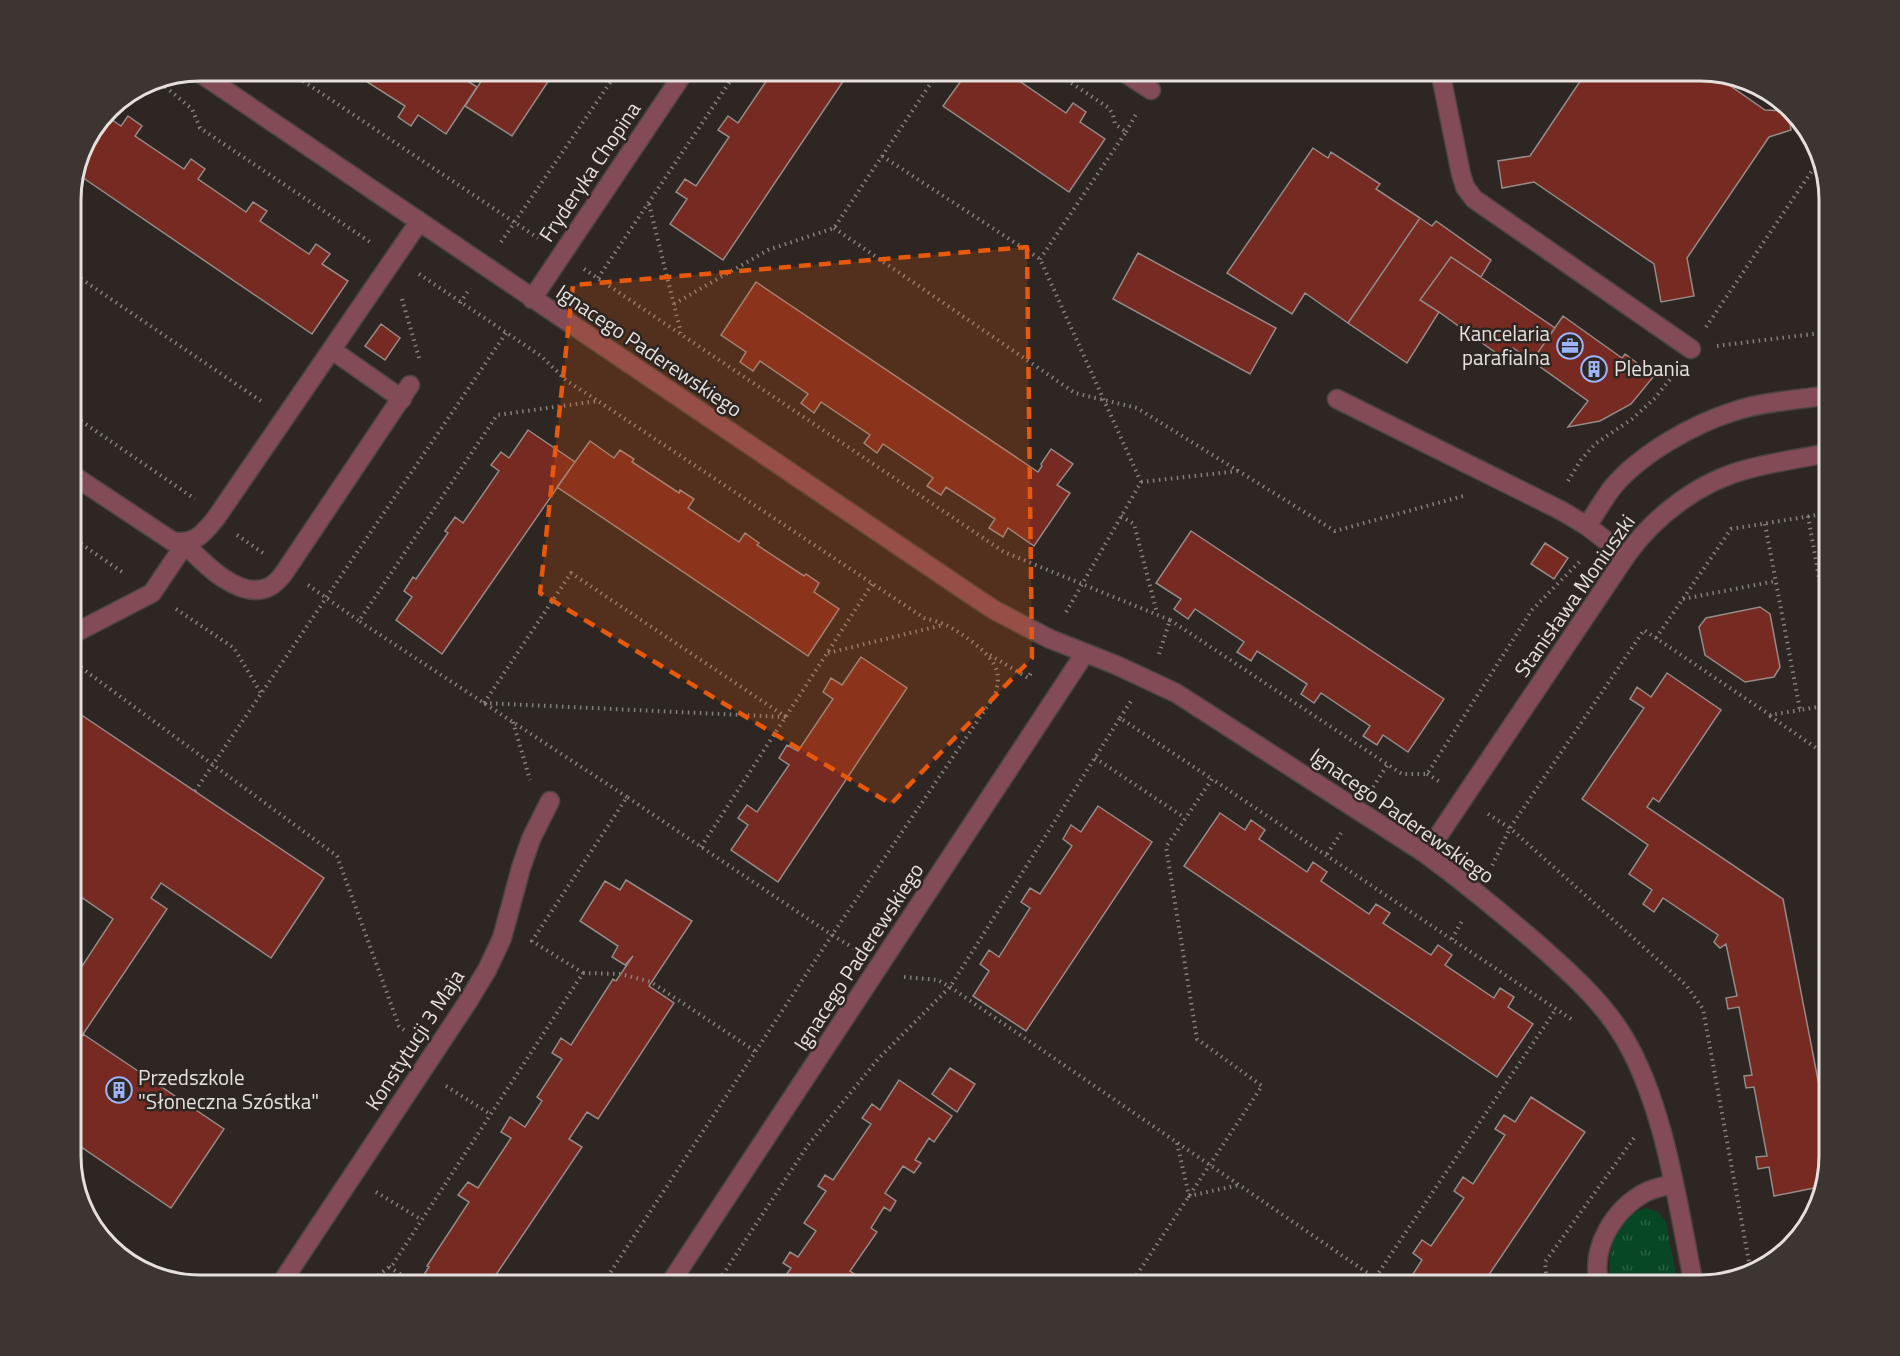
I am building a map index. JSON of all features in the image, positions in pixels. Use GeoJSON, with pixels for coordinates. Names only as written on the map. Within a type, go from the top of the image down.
{"type":"FeatureCollection","features":[{"type":"Feature","properties":{"kind":"street","name":"Ignacego Paderewskiego"},"geometry":{"type":"LineString","coordinates":[[211,81],[996,611],[1050,639],[1147,678],[1201,707],[1426,854],[1517,926],[1603,1007],[1624,1036],[1660,1125],[1692,1275]]}},
{"type":"Feature","properties":{"kind":"street","name":"Fryderyka Chopina"},"geometry":{"type":"LineString","coordinates":[[532,299],[678,81]]}},
{"type":"Feature","properties":{"kind":"street"},"geometry":{"type":"LineString","coordinates":[[1138,81],[1151,90]]}},
{"type":"Feature","properties":{"kind":"street"},"geometry":{"type":"LineString","coordinates":[[1442,81],[1461,174],[1465,187],[1474,200],[1691,349]]}},
{"type":"Feature","properties":{"kind":"street"},"geometry":{"type":"LineString","coordinates":[[81,629],[152,593],[185,544],[205,532],[419,222]]}},
{"type":"Feature","properties":{"kind":"street"},"geometry":{"type":"LineString","coordinates":[[81,481],[162,536],[185,544],[206,565],[230,583],[257,590],[269,587],[279,580],[406,392],[332,350]]}},
{"type":"Feature","properties":{"kind":"street"},"geometry":{"type":"LineString","coordinates":[[1587,526],[1614,487],[1625,476],[1664,445],[1695,427],[1736,410],[1819,397]]}},
{"type":"Feature","properties":{"kind":"street"},"geometry":{"type":"LineString","coordinates":[[1337,399],[1562,511],[1587,526],[1626,556]]}},
{"type":"Feature","properties":{"kind":"street","name":"Stanisława Moniuszki"},"geometry":{"type":"LineString","coordinates":[[1426,854],[1626,556],[1651,525],[1710,483],[1747,469],[1819,455]]}},
{"type":"Feature","properties":{"kind":"street","name":"Ignacego Paderewskiego"},"geometry":{"type":"LineString","coordinates":[[676,1275],[1085,653]]}},
{"type":"Feature","properties":{"kind":"street","name":"Konstytucji 3 Maja"},"geometry":{"type":"LineString","coordinates":[[287,1275],[423,1071],[487,969],[502,938],[521,868],[550,801]]}},
{"type":"Feature","properties":{"kind":"street"},"geometry":{"type":"LineString","coordinates":[[1598,1275],[1599,1247],[1616,1217],[1648,1191],[1673,1184]]}},
{"type":"Feature","properties":{"kind":"path"},"geometry":{"type":"LineString","coordinates":[[304,81],[1004,552],[1170,620],[1402,774],[1427,774],[1532,610],[1583,558],[1578,550]]}},
{"type":"Feature","properties":{"kind":"path"},"geometry":{"type":"LineString","coordinates":[[460,303],[611,81]]}},
{"type":"Feature","properties":{"kind":"path"},"geometry":{"type":"LineString","coordinates":[[598,278],[730,81]]}},
{"type":"Feature","properties":{"kind":"path"},"geometry":{"type":"LineString","coordinates":[[674,304],[768,250],[834,228],[932,81]]}},
{"type":"Feature","properties":{"kind":"path"},"geometry":{"type":"LineString","coordinates":[[1040,259],[1126,132],[1115,124],[1109,108],[1069,81]]}},
{"type":"Feature","properties":{"kind":"path"},"geometry":{"type":"LineString","coordinates":[[165,86],[192,109],[200,129],[541,356],[567,381],[924,618],[946,624],[985,652],[1028,678],[1032,670]]}},
{"type":"Feature","properties":{"kind":"path"},"geometry":{"type":"LineString","coordinates":[[882,156],[1040,259],[1141,482]]}},
{"type":"Feature","properties":{"kind":"path"},"geometry":{"type":"LineString","coordinates":[[648,203],[681,334]]}},
{"type":"Feature","properties":{"kind":"path"},"geometry":{"type":"LineString","coordinates":[[834,228],[1075,393],[1137,408],[1335,531],[1470,495]]}},
{"type":"Feature","properties":{"kind":"path"},"geometry":{"type":"LineString","coordinates":[[81,279],[266,404]]}},
{"type":"Feature","properties":{"kind":"path"},"geometry":{"type":"LineString","coordinates":[[402,298],[420,360]]}},
{"type":"Feature","properties":{"kind":"path"},"geometry":{"type":"LineString","coordinates":[[195,791],[506,333]]}},
{"type":"Feature","properties":{"kind":"path"},"geometry":{"type":"LineString","coordinates":[[1691,349],[1819,333]]}},
{"type":"Feature","properties":{"kind":"path"},"geometry":{"type":"LineString","coordinates":[[598,401],[497,415],[359,621],[857,951]]}},
{"type":"Feature","properties":{"kind":"path"},"geometry":{"type":"LineString","coordinates":[[1141,482],[1239,471]]}},
{"type":"Feature","properties":{"kind":"path"},"geometry":{"type":"LineString","coordinates":[[1062,620],[1141,482]]}},
{"type":"Feature","properties":{"kind":"path"},"geometry":{"type":"LineString","coordinates":[[1656,638],[1731,529],[1819,514]]}},
{"type":"Feature","properties":{"kind":"path"},"geometry":{"type":"LineString","coordinates":[[1121,516],[1134,524],[1157,614]]}},
{"type":"Feature","properties":{"kind":"path"},"geometry":{"type":"LineString","coordinates":[[1808,516],[1819,575]]}},
{"type":"Feature","properties":{"kind":"path"},"geometry":{"type":"LineString","coordinates":[[1765,524],[1800,710]]}},
{"type":"Feature","properties":{"kind":"path"},"geometry":{"type":"LineString","coordinates":[[484,703],[571,573],[786,717]]}},
{"type":"Feature","properties":{"kind":"path"},"geometry":{"type":"LineString","coordinates":[[1682,599],[1776,581]]}},
{"type":"Feature","properties":{"kind":"path"},"geometry":{"type":"LineString","coordinates":[[701,847],[872,584]]}},
{"type":"Feature","properties":{"kind":"path"},"geometry":{"type":"LineString","coordinates":[[723,1275],[808,1145],[878,1059],[950,987],[1147,678],[1157,661],[1170,620]]}},
{"type":"Feature","properties":{"kind":"path"},"geometry":{"type":"LineString","coordinates":[[827,653],[946,624]]}},
{"type":"Feature","properties":{"kind":"path"},"geometry":{"type":"LineString","coordinates":[[1749,1264],[1703,1009],[1686,985],[1510,828],[1644,630],[1819,749]]}},
{"type":"Feature","properties":{"kind":"path"},"geometry":{"type":"LineString","coordinates":[[609,1275],[832,935],[995,695],[998,684],[997,672],[985,652]]}},
{"type":"Feature","properties":{"kind":"path"},"geometry":{"type":"LineString","coordinates":[[81,667],[337,855],[399,1026],[404,1030]]}},
{"type":"Feature","properties":{"kind":"path"},"geometry":{"type":"LineString","coordinates":[[484,703],[786,717]]}},
{"type":"Feature","properties":{"kind":"path"},"geometry":{"type":"LineString","coordinates":[[1770,715],[1819,707]]}},
{"type":"Feature","properties":{"kind":"path"},"geometry":{"type":"LineString","coordinates":[[1120,718],[1575,1022]]}},
{"type":"Feature","properties":{"kind":"path"},"geometry":{"type":"LineString","coordinates":[[513,722],[542,819]]}},
{"type":"Feature","properties":{"kind":"path"},"geometry":{"type":"LineString","coordinates":[[1095,758],[1185,818]]}},
{"type":"Feature","properties":{"kind":"path"},"geometry":{"type":"LineString","coordinates":[[1137,1275],[1262,1086],[1197,1039],[1166,847],[1212,779]]}},
{"type":"Feature","properties":{"kind":"path"},"geometry":{"type":"LineString","coordinates":[[627,797],[532,941],[583,973],[621,974],[651,982],[755,1051]]}},
{"type":"Feature","properties":{"kind":"path"},"geometry":{"type":"LineString","coordinates":[[379,1275],[393,1264],[583,973]]}},
{"type":"Feature","properties":{"kind":"path"},"geometry":{"type":"LineString","coordinates":[[900,977],[938,980],[950,987],[1371,1275]]}},
{"type":"Feature","properties":{"kind":"path"},"geometry":{"type":"LineString","coordinates":[[1377,1275],[1556,1009]]}},
{"type":"Feature","properties":{"kind":"path"},"geometry":{"type":"LineString","coordinates":[[423,1071],[490,1114]]}},
{"type":"Feature","properties":{"kind":"path"},"geometry":{"type":"LineString","coordinates":[[1546,1275],[1545,1262],[1637,1132]]}},
{"type":"Feature","properties":{"kind":"path"},"geometry":{"type":"LineString","coordinates":[[1177,1143],[1189,1196]]}},
{"type":"Feature","properties":{"kind":"path"},"geometry":{"type":"LineString","coordinates":[[352,1177],[422,1220]]}},
{"type":"Feature","properties":{"kind":"path"},"geometry":{"type":"LineString","coordinates":[[1189,1196],[1239,1185]]}},
{"type":"Feature","properties":{"kind":"path"},"geometry":{"type":"LineString","coordinates":[[389,1267],[401,1275]]}},
{"type":"Feature","properties":{"kind":"highlighted area"},"geometry":{"type":"Polygon","coordinates":[[[1027,247],[1032,658],[891,804],[540,593],[573,285],[1027,247]]]}},
{"type":"Feature","properties":{"kind":"green space"},"geometry":{"type":"Polygon","coordinates":[[[1646,1208],[1658,1212],[1666,1222],[1676,1275],[1610,1275],[1614,1239],[1626,1219],[1646,1208]]]}},
{"type":"Feature","properties":{"kind":"building"},"geometry":{"type":"Polygon","coordinates":[[[366,81],[468,81],[477,87],[446,134],[418,115],[411,126],[398,117],[405,106],[366,81]]]}},
{"type":"Feature","properties":{"kind":"building"},"geometry":{"type":"Polygon","coordinates":[[[481,81],[548,81],[512,136],[465,106],[481,81]]]}},
{"type":"Feature","properties":{"kind":"building"},"geometry":{"type":"Polygon","coordinates":[[[766,81],[843,81],[723,260],[670,224],[687,199],[676,192],[685,179],[696,186],[729,137],[718,130],[728,116],[738,123],[766,81]]]}},
{"type":"Feature","properties":{"kind":"building"},"geometry":{"type":"Polygon","coordinates":[[[961,81],[1019,81],[1066,113],[1073,103],[1086,112],[1080,122],[1105,139],[1069,192],[943,106],[961,81]]]}},
{"type":"Feature","properties":{"kind":"building"},"geometry":{"type":"Polygon","coordinates":[[[1580,81],[1700,81],[1728,84],[1765,110],[1777,111],[1790,123],[1791,130],[1769,137],[1687,258],[1694,296],[1661,302],[1654,264],[1534,182],[1502,188],[1498,161],[1530,156],[1580,81]]]}},
{"type":"Feature","properties":{"kind":"building"},"geometry":{"type":"Polygon","coordinates":[[[128,116],[142,126],[135,136],[184,169],[191,159],[205,169],[198,179],[246,212],[253,202],[267,211],[260,221],[309,254],[316,244],[330,254],[322,264],[348,281],[312,334],[83,178],[93,148],[113,120],[121,126],[128,116]]]}},
{"type":"Feature","properties":{"kind":"building"},"geometry":{"type":"Polygon","coordinates":[[[1313,148],[1328,158],[1331,152],[1380,184],[1376,189],[1420,218],[1348,323],[1305,293],[1292,314],[1227,273],[1313,148]]]}},
{"type":"Feature","properties":{"kind":"building"},"geometry":{"type":"Polygon","coordinates":[[[1420,218],[1432,226],[1436,221],[1491,260],[1481,277],[1451,257],[1420,300],[1439,312],[1407,363],[1348,323],[1420,218]]]}},
{"type":"Feature","properties":{"kind":"building"},"geometry":{"type":"Polygon","coordinates":[[[1138,253],[1276,328],[1250,374],[1113,299],[1138,253]]]}},
{"type":"Feature","properties":{"kind":"building"},"geometry":{"type":"Polygon","coordinates":[[[1451,257],[1555,328],[1532,361],[1513,348],[1505,360],[1503,359],[1420,300],[1451,257]]]}},
{"type":"Feature","properties":{"kind":"building"},"geometry":{"type":"Polygon","coordinates":[[[756,282],[1038,472],[1051,449],[1073,464],[1057,485],[1070,493],[1034,546],[1008,528],[1003,537],[989,528],[995,519],[946,487],[941,495],[927,486],[933,478],[883,444],[877,453],[864,443],[870,435],[821,402],[814,413],[801,403],[808,394],[760,361],[753,371],[740,362],[746,352],[721,335],[756,282]]]}},
{"type":"Feature","properties":{"kind":"building","name":"Plebania"},"geometry":{"type":"Polygon","coordinates":[[[1563,316],[1622,358],[1625,354],[1654,376],[1631,404],[1600,421],[1568,427],[1588,401],[1532,361],[1563,316]]]}},
{"type":"Feature","properties":{"kind":"building"},"geometry":{"type":"Polygon","coordinates":[[[381,324],[400,338],[385,360],[365,346],[381,324]]]}},
{"type":"Feature","properties":{"kind":"building"},"geometry":{"type":"Polygon","coordinates":[[[528,430],[575,462],[442,654],[396,620],[412,597],[404,591],[413,577],[416,579],[448,533],[445,531],[455,517],[463,523],[499,471],[491,465],[501,452],[509,458],[528,430]]]}},
{"type":"Feature","properties":{"kind":"building"},"geometry":{"type":"Polygon","coordinates":[[[590,441],[614,458],[620,450],[634,459],[632,462],[679,493],[680,490],[694,499],[688,508],[739,542],[745,533],[759,543],[757,545],[804,576],[806,574],[819,583],[814,592],[839,609],[808,656],[557,487],[590,441]]]}},
{"type":"Feature","properties":{"kind":"building"},"geometry":{"type":"Polygon","coordinates":[[[1191,531],[1444,699],[1408,752],[1383,735],[1377,745],[1363,736],[1370,726],[1321,693],[1314,703],[1301,694],[1307,684],[1257,651],[1251,661],[1237,652],[1244,642],[1195,609],[1188,619],[1174,609],[1181,599],[1156,583],[1191,531]]]}},
{"type":"Feature","properties":{"kind":"building"},"geometry":{"type":"Polygon","coordinates":[[[1545,543],[1568,558],[1554,579],[1531,564],[1545,543]]]}},
{"type":"Feature","properties":{"kind":"building"},"geometry":{"type":"Polygon","coordinates":[[[1760,607],[1770,614],[1780,667],[1774,677],[1745,682],[1705,655],[1699,627],[1706,618],[1760,607]]]}},
{"type":"Feature","properties":{"kind":"building"},"geometry":{"type":"Polygon","coordinates":[[[861,657],[907,688],[778,882],[731,850],[748,825],[738,818],[747,805],[757,812],[789,765],[779,758],[787,745],[798,751],[833,699],[823,692],[831,678],[842,685],[861,657]]]}},
{"type":"Feature","properties":{"kind":"building"},"geometry":{"type":"Polygon","coordinates":[[[1667,673],[1721,710],[1659,802],[1653,798],[1647,807],[1783,899],[1819,1085],[1819,1163],[1815,1188],[1774,1196],[1769,1167],[1758,1169],[1756,1157],[1767,1156],[1754,1087],[1746,1088],[1744,1076],[1752,1075],[1739,1007],[1728,1009],[1726,998],[1737,996],[1726,944],[1720,948],[1714,942],[1718,935],[1663,898],[1654,912],[1643,904],[1652,890],[1629,874],[1648,845],[1582,799],[1644,708],[1630,699],[1637,687],[1651,697],[1667,673]]]}},
{"type":"Feature","properties":{"kind":"building"},"geometry":{"type":"Polygon","coordinates":[[[81,715],[324,878],[271,958],[161,883],[151,898],[167,909],[81,1037],[81,968],[113,919],[81,897],[81,715]]]}},
{"type":"Feature","properties":{"kind":"building"},"geometry":{"type":"Polygon","coordinates":[[[1098,806],[1152,842],[1026,1031],[973,996],[989,971],[980,964],[989,950],[999,957],[1030,908],[1021,902],[1030,888],[1040,894],[1072,846],[1063,839],[1071,825],[1081,832],[1098,806]]]}},
{"type":"Feature","properties":{"kind":"building"},"geometry":{"type":"Polygon","coordinates":[[[1220,813],[1245,830],[1251,820],[1265,830],[1259,839],[1307,872],[1313,862],[1327,872],[1321,881],[1369,914],[1376,904],[1390,913],[1383,923],[1431,955],[1438,945],[1452,955],[1445,965],[1494,998],[1500,988],[1514,997],[1508,1007],[1533,1024],[1497,1077],[1184,866],[1220,813]]]}},
{"type":"Feature","properties":{"kind":"building"},"geometry":{"type":"Polygon","coordinates":[[[626,880],[692,921],[649,986],[674,1003],[598,1119],[587,1112],[569,1139],[582,1147],[496,1275],[424,1275],[429,1267],[427,1266],[469,1202],[458,1195],[468,1182],[478,1188],[511,1138],[501,1132],[510,1117],[525,1127],[542,1101],[537,1097],[562,1059],[552,1053],[561,1038],[571,1045],[613,979],[616,981],[633,956],[625,965],[612,957],[618,946],[580,921],[605,881],[620,890],[626,880]]]}},
{"type":"Feature","properties":{"kind":"building","name":"Przedszkole \"Słoneczna Szóstka\""},"geometry":{"type":"Polygon","coordinates":[[[83,1034],[224,1129],[171,1208],[81,1147],[81,1037],[83,1034]]]}},
{"type":"Feature","properties":{"kind":"building"},"geometry":{"type":"Polygon","coordinates":[[[950,1068],[975,1084],[957,1112],[932,1094],[950,1068]]]}},
{"type":"Feature","properties":{"kind":"building"},"geometry":{"type":"Polygon","coordinates":[[[899,1080],[952,1116],[934,1142],[929,1138],[915,1160],[921,1163],[914,1173],[903,1166],[885,1193],[896,1201],[890,1211],[884,1207],[871,1228],[877,1232],[850,1271],[856,1275],[786,1275],[791,1268],[783,1263],[790,1252],[798,1257],[816,1231],[804,1223],[826,1191],[818,1186],[825,1175],[833,1180],[871,1124],[862,1118],[872,1104],[880,1110],[899,1080]]]}},
{"type":"Feature","properties":{"kind":"building"},"geometry":{"type":"Polygon","coordinates":[[[1531,1097],[1585,1132],[1489,1275],[1412,1275],[1422,1260],[1413,1253],[1422,1240],[1431,1246],[1464,1198],[1454,1191],[1463,1177],[1473,1184],[1505,1135],[1495,1129],[1504,1115],[1515,1122],[1531,1097]]]}},
{"type":"Feature","properties":{"kind":"place","name":"Kancelaria parafialna"},"geometry":{"type":"Point","coordinates":[1570,346]}},
{"type":"Feature","properties":{"kind":"place","name":"Plebania"},"geometry":{"type":"Point","coordinates":[1594,369]}},
{"type":"Feature","properties":{"kind":"place","name":"Przedszkole \"Słoneczna Szóstka\""},"geometry":{"type":"Point","coordinates":[119,1090]}}]}
